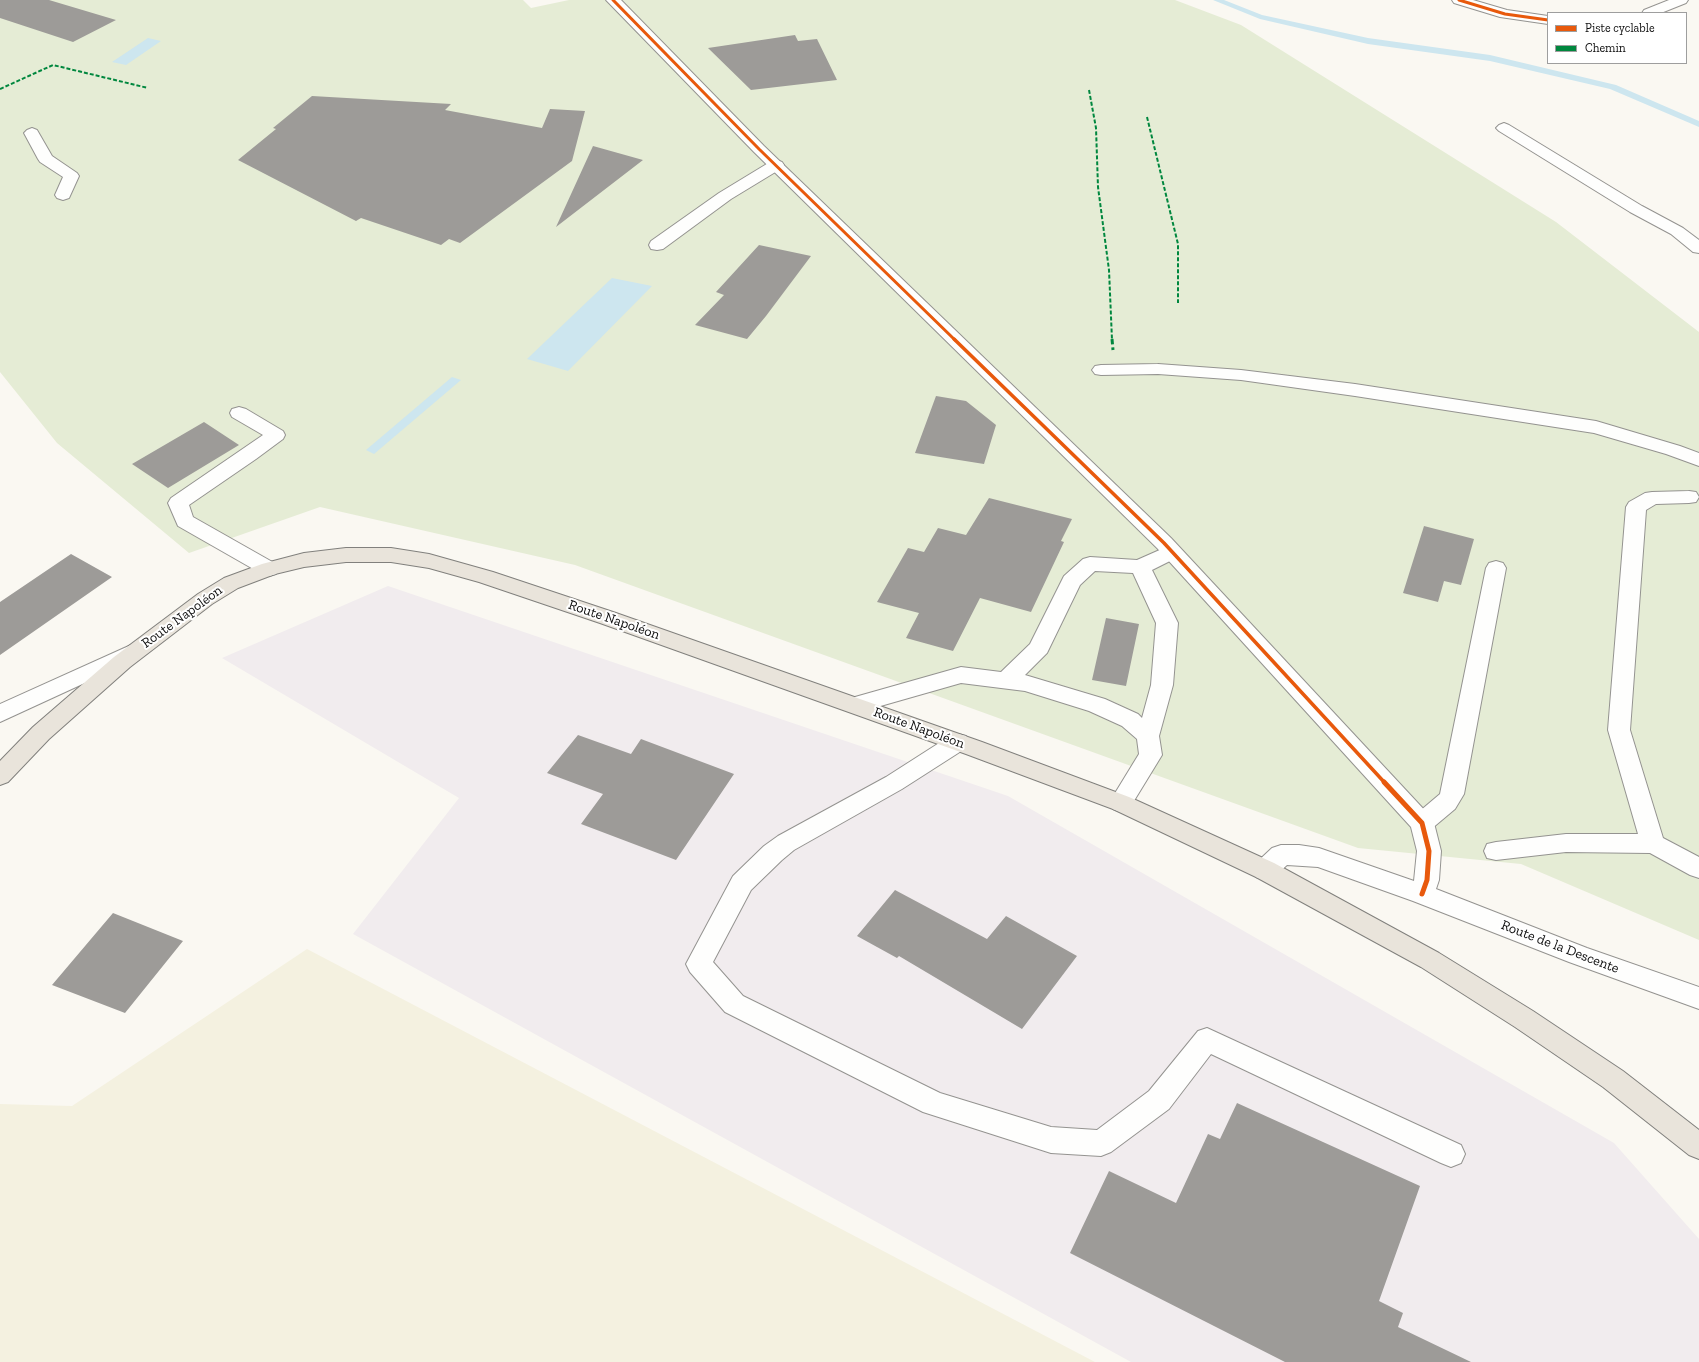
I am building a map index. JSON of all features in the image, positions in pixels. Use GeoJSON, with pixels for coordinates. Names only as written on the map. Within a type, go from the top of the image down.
{"type":"FeatureCollection","features":[{"type":"Feature","properties":{"kind":"main road","name":"Route Napoléon"},"geometry":{"type":"LineString","coordinates":[[0,776],[41,733],[136,651],[205,599],[231,583],[269,569],[304,560],[346,555],[391,554],[429,561],[486,577],[608,618],[856,705],[1120,803],[1265,870],[1430,960],[1524,1019],[1613,1079],[1699,1146]]}},
{"type":"Feature","properties":{"kind":"street"},"geometry":{"type":"LineString","coordinates":[[614,0],[776,165],[1171,552],[1422,823],[1428,851],[1427,880],[1422,894]]}},
{"type":"Feature","properties":{"kind":"street"},"geometry":{"type":"LineString","coordinates":[[1459,0],[1505,14],[1547,20]]}},
{"type":"Feature","properties":{"kind":"street"},"geometry":{"type":"LineString","coordinates":[[1651,12],[1681,0]]}},
{"type":"Feature","properties":{"kind":"street"},"geometry":{"type":"LineString","coordinates":[[1504,128],[1636,209],[1677,231],[1699,248]]}},
{"type":"Feature","properties":{"kind":"street"},"geometry":{"type":"LineString","coordinates":[[32,133],[46,160],[71,176],[63,195]]}},
{"type":"Feature","properties":{"kind":"street"},"geometry":{"type":"LineString","coordinates":[[657,245],[725,196],[776,165]]}},
{"type":"Feature","properties":{"kind":"street"},"geometry":{"type":"LineString","coordinates":[[1100,370],[1158,369],[1241,375],[1355,390],[1596,427],[1673,450],[1699,460]]}},
{"type":"Feature","properties":{"kind":"street"},"geometry":{"type":"LineString","coordinates":[[239,413],[276,435],[250,455],[178,503],[185,521],[269,569]]}},
{"type":"Feature","properties":{"kind":"street"},"geometry":{"type":"LineString","coordinates":[[1653,844],[1619,730],[1636,507],[1652,498],[1696,496]]}},
{"type":"Feature","properties":{"kind":"street"},"geometry":{"type":"LineString","coordinates":[[1005,681],[1039,648],[1071,581],[1090,564],[1140,567],[1171,552]]}},
{"type":"Feature","properties":{"kind":"street"},"geometry":{"type":"LineString","coordinates":[[1120,803],[1151,755],[1148,736],[1162,685],[1167,623],[1140,567]]}},
{"type":"Feature","properties":{"kind":"street"},"geometry":{"type":"LineString","coordinates":[[1422,823],[1448,803],[1452,794],[1496,568]]}},
{"type":"Feature","properties":{"kind":"street"},"geometry":{"type":"LineString","coordinates":[[0,714],[27,700],[136,651]]}},
{"type":"Feature","properties":{"kind":"street"},"geometry":{"type":"LineString","coordinates":[[856,705],[961,674],[1025,683],[1098,705],[1130,720],[1148,736]]}},
{"type":"Feature","properties":{"kind":"street"},"geometry":{"type":"LineString","coordinates":[[958,742],[894,783],[786,844],[773,853],[742,883],[699,964],[734,1004],[933,1103],[1051,1140],[1101,1143],[1159,1100],[1207,1039],[1451,1154]]}},
{"type":"Feature","properties":{"kind":"street"},"geometry":{"type":"LineString","coordinates":[[1496,852],[1566,843],[1653,844],[1699,868]]}},
{"type":"Feature","properties":{"kind":"street","name":"Route de la Descente"},"geometry":{"type":"LineString","coordinates":[[1265,870],[1281,856],[1299,855],[1319,858],[1422,894],[1578,955],[1699,998]]}},
{"type":"Feature","properties":{"kind":"shaded area"},"geometry":{"type":"Polygon","coordinates":[[[388,586],[1008,796],[1614,1143],[1699,1239],[1699,1362],[1131,1362],[353,934],[459,798],[222,658],[388,586]]]}},
{"type":"Feature","properties":{"kind":"shaded area"},"geometry":{"type":"Polygon","coordinates":[[[307,949],[1095,1362],[0,1362],[0,1104],[72,1106],[307,949]]]}},
{"type":"Feature","properties":{"kind":"green space"},"geometry":{"type":"Polygon","coordinates":[[[0,0],[523,0],[531,8],[569,0],[1175,0],[1241,25],[1556,222],[1699,332],[1699,940],[1521,864],[1358,848],[575,565],[320,507],[189,553],[57,443],[0,372],[0,0]]]}},
{"type":"Feature","properties":{"kind":"water"},"geometry":{"type":"Polygon","coordinates":[[[148,38],[161,41],[126,65],[112,62],[148,38]]]}},
{"type":"Feature","properties":{"kind":"water"},"geometry":{"type":"Polygon","coordinates":[[[612,278],[652,286],[568,371],[527,359],[612,278]]]}},
{"type":"Feature","properties":{"kind":"water"},"geometry":{"type":"Polygon","coordinates":[[[452,377],[461,380],[374,454],[366,450],[452,377]]]}},
{"type":"Feature","properties":{"kind":"building"},"geometry":{"type":"Polygon","coordinates":[[[0,0],[49,0],[116,20],[73,42],[0,18],[0,0]]]}},
{"type":"Feature","properties":{"kind":"building"},"geometry":{"type":"Polygon","coordinates":[[[795,35],[798,41],[817,39],[837,80],[751,90],[708,48],[795,35]]]}},
{"type":"Feature","properties":{"kind":"building"},"geometry":{"type":"Polygon","coordinates":[[[312,96],[451,104],[445,110],[542,128],[550,109],[585,111],[572,161],[460,243],[449,239],[441,245],[361,218],[356,221],[238,160],[276,129],[273,128],[312,96]]]}},
{"type":"Feature","properties":{"kind":"building"},"geometry":{"type":"Polygon","coordinates":[[[593,146],[643,160],[556,227],[593,146]]]}},
{"type":"Feature","properties":{"kind":"building"},"geometry":{"type":"Polygon","coordinates":[[[759,245],[811,256],[747,339],[695,325],[724,295],[716,292],[759,245]]]}},
{"type":"Feature","properties":{"kind":"building"},"geometry":{"type":"Polygon","coordinates":[[[936,396],[966,401],[996,425],[984,464],[915,453],[936,396]]]}},
{"type":"Feature","properties":{"kind":"building"},"geometry":{"type":"Polygon","coordinates":[[[204,422],[239,445],[168,488],[132,464],[204,422]]]}},
{"type":"Feature","properties":{"kind":"building"},"geometry":{"type":"Polygon","coordinates":[[[989,498],[1072,519],[1061,541],[1064,542],[1031,612],[980,598],[953,651],[906,638],[919,613],[877,602],[908,548],[924,552],[938,528],[966,535],[989,498]]]}},
{"type":"Feature","properties":{"kind":"building"},"geometry":{"type":"Polygon","coordinates":[[[1424,526],[1474,539],[1461,585],[1444,581],[1438,602],[1403,593],[1424,526]]]}},
{"type":"Feature","properties":{"kind":"building"},"geometry":{"type":"Polygon","coordinates":[[[71,554],[112,577],[0,655],[0,602],[71,554]]]}},
{"type":"Feature","properties":{"kind":"building"},"geometry":{"type":"Polygon","coordinates":[[[1106,618],[1139,624],[1126,686],[1092,680],[1106,618]]]}},
{"type":"Feature","properties":{"kind":"building"},"geometry":{"type":"Polygon","coordinates":[[[578,735],[631,754],[641,739],[734,774],[676,860],[581,824],[603,794],[547,773],[578,735]]]}},
{"type":"Feature","properties":{"kind":"building"},"geometry":{"type":"Polygon","coordinates":[[[895,890],[987,939],[1006,916],[1077,956],[1022,1029],[899,956],[897,958],[857,936],[895,890]]]}},
{"type":"Feature","properties":{"kind":"building"},"geometry":{"type":"Polygon","coordinates":[[[113,913],[183,941],[125,1013],[52,985],[113,913]]]}},
{"type":"Feature","properties":{"kind":"building"},"geometry":{"type":"Polygon","coordinates":[[[1237,1103],[1420,1186],[1379,1301],[1403,1313],[1398,1327],[1471,1362],[1285,1362],[1070,1253],[1109,1171],[1176,1203],[1208,1134],[1220,1139],[1237,1103]]]}},
{"type":"Feature","properties":{"kind":"waterway"},"geometry":{"type":"LineString","coordinates":[[1217,0],[1260,17],[1368,41],[1490,58],[1613,87],[1699,124]]}},
{"type":"Feature","properties":{"kind":"marked path"},"geometry":{"type":"LineString","coordinates":[[0,89],[53,65],[148,88]]}},
{"type":"Feature","properties":{"kind":"marked path"},"geometry":{"type":"LineString","coordinates":[[1089,90],[1096,128],[1098,187],[1109,270],[1113,350]]}},
{"type":"Feature","properties":{"kind":"marked path"},"geometry":{"type":"LineString","coordinates":[[1147,117],[1178,244],[1178,303]]}},
{"type":"Feature","properties":{"kind":"cycle path"},"geometry":{"type":"LineString","coordinates":[[613,0],[759,149],[1164,543],[1422,823],[1429,851],[1427,880],[1422,894]]}},
{"type":"Feature","properties":{"kind":"cycle path"},"geometry":{"type":"LineString","coordinates":[[1459,0],[1505,14],[1547,20]]}}]}
